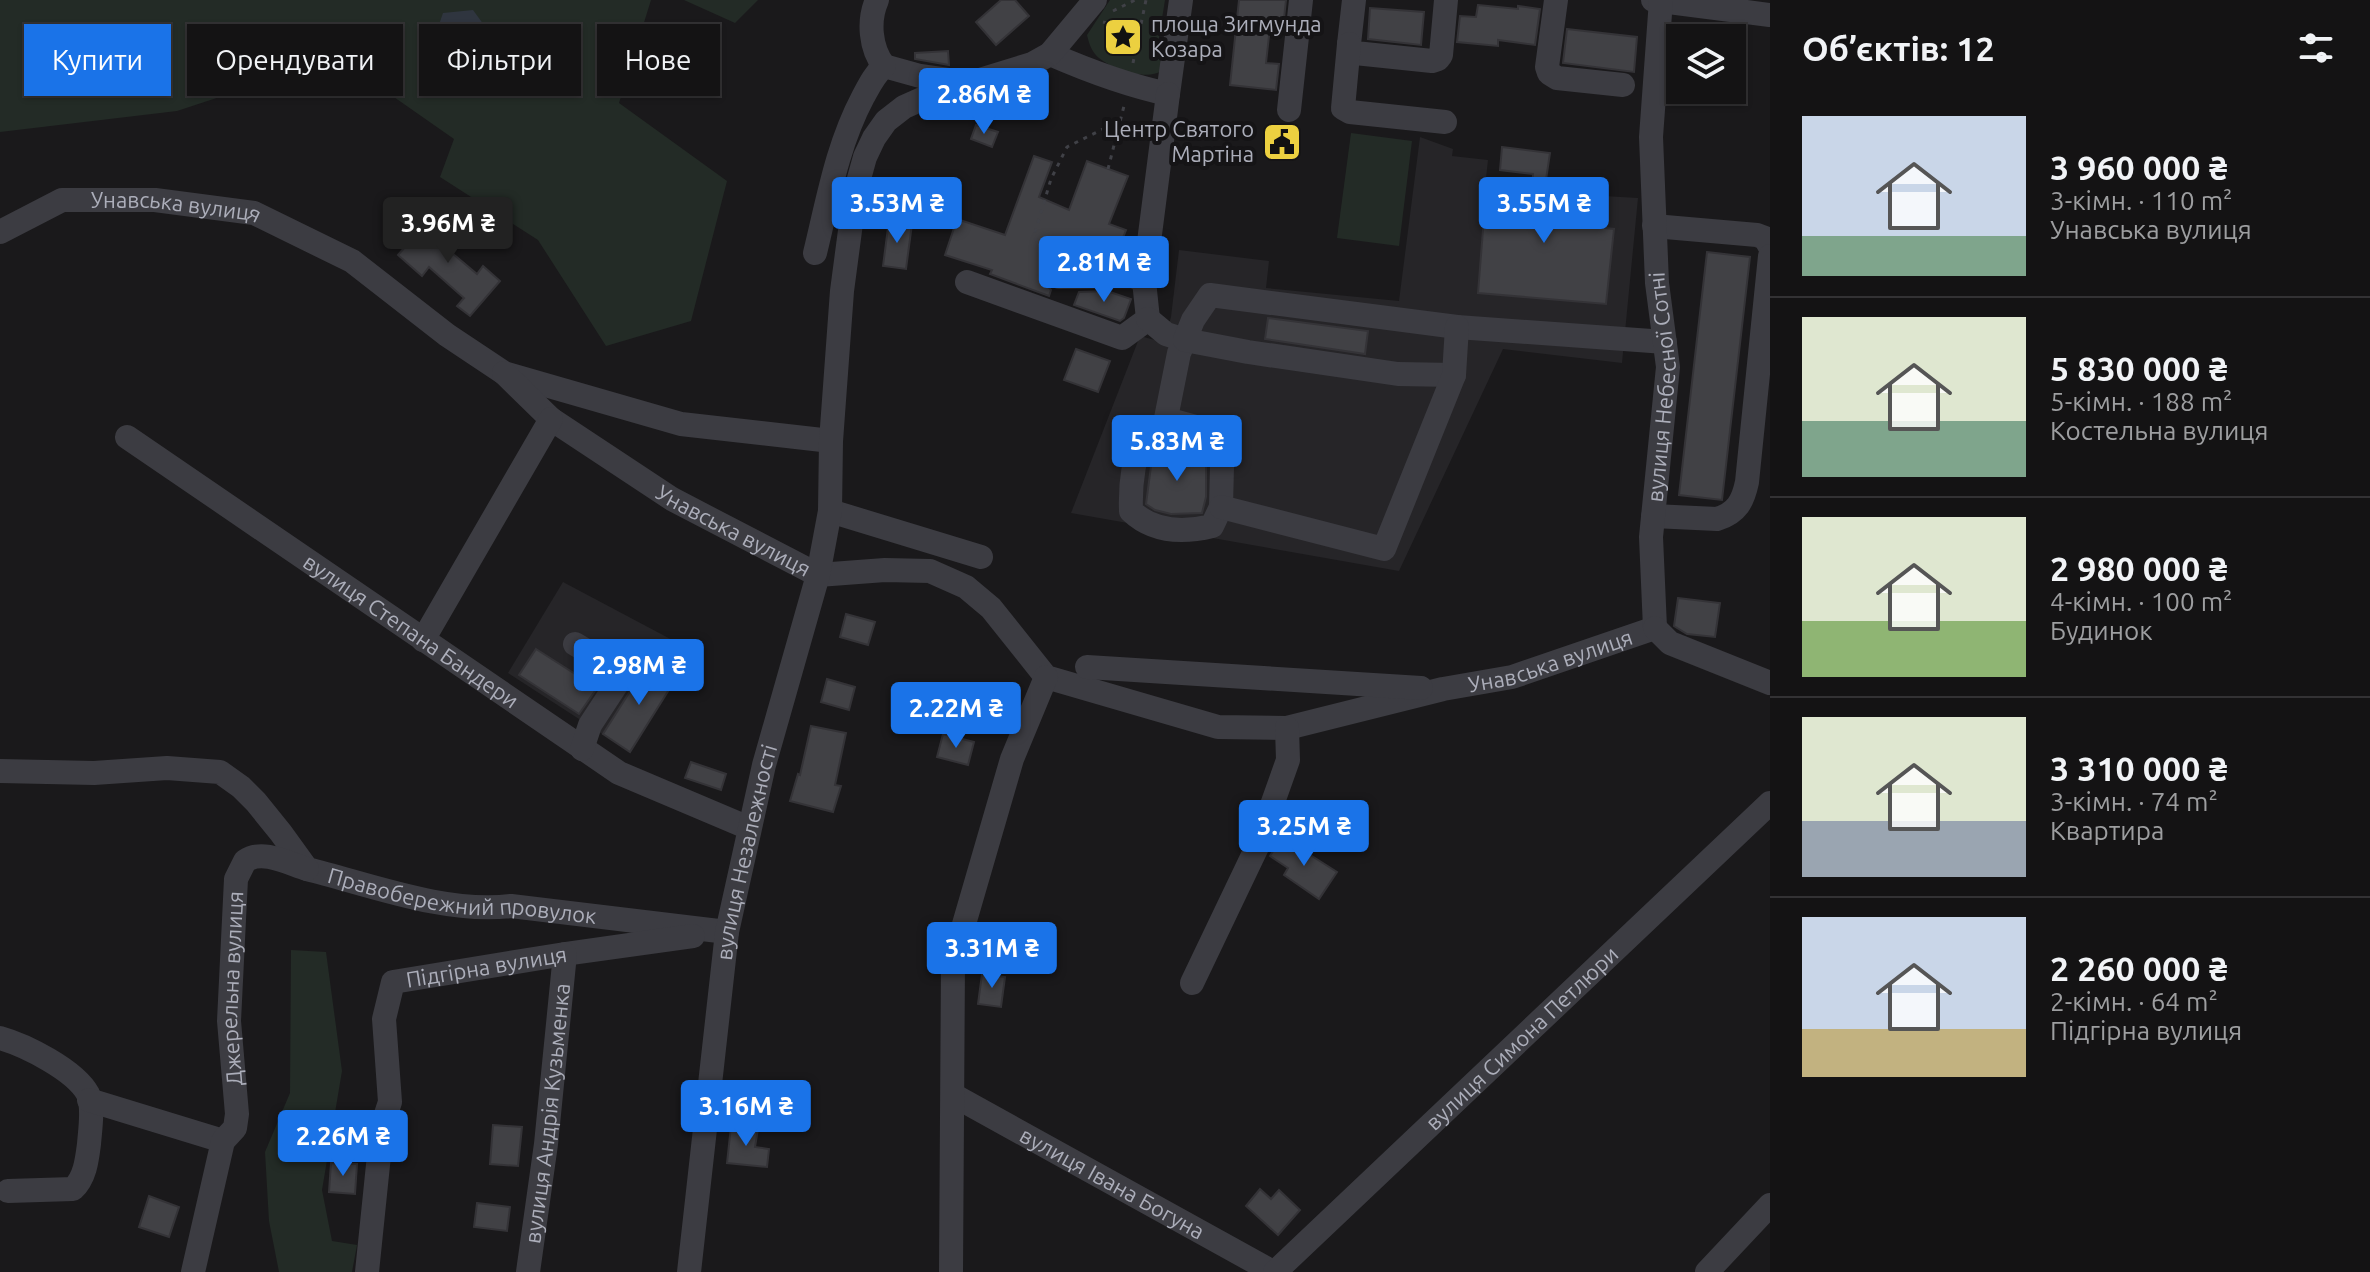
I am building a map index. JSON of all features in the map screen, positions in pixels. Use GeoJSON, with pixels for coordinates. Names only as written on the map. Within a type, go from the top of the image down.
{"type":"FeatureCollection","features":[{"type":"Feature","properties":{"kind":"street"},"geometry":{"type":"LineString","coordinates":[[877,0],[870,25],[878,59],[884,66],[920,76],[973,83]]}},
{"type":"Feature","properties":{"kind":"street"},"geometry":{"type":"LineString","coordinates":[[1095,0],[1050,54],[1117,81],[1168,94]]}},
{"type":"Feature","properties":{"kind":"street"},"geometry":{"type":"LineString","coordinates":[[1181,0],[1144,281],[1148,319],[1166,334],[1248,352],[1398,374],[1454,375]]}},
{"type":"Feature","properties":{"kind":"street"},"geometry":{"type":"LineString","coordinates":[[1289,110],[1301,0]]}},
{"type":"Feature","properties":{"kind":"street"},"geometry":{"type":"LineString","coordinates":[[1354,0],[1343,108],[1350,112],[1445,122]]}},
{"type":"Feature","properties":{"kind":"street"},"geometry":{"type":"LineString","coordinates":[[1349,44],[1350,50],[1355,53],[1432,61],[1438,59],[1441,55],[1446,0]]}},
{"type":"Feature","properties":{"kind":"street"},"geometry":{"type":"LineString","coordinates":[[1556,0],[1547,67],[1549,73],[1557,78],[1623,85]]}},
{"type":"Feature","properties":{"kind":"street"},"geometry":{"type":"LineString","coordinates":[[1653,0],[1770,15]]}},
{"type":"Feature","properties":{"kind":"street","name":"вулиця Небесної Сотні"},"geometry":{"type":"LineString","coordinates":[[1655,628],[1651,537],[1668,367],[1657,283],[1651,137],[1661,0]]}},
{"type":"Feature","properties":{"kind":"street","name":"вулиця Незалежності"},"geometry":{"type":"LineString","coordinates":[[689,1272],[727,932],[749,828],[818,575],[830,511],[837,350],[849,234],[855,193],[865,157],[886,121],[904,107],[931,95],[1032,64],[1050,54]]}},
{"type":"Feature","properties":{"kind":"street"},"geometry":{"type":"LineString","coordinates":[[815,253],[837,158],[850,121],[876,73],[884,66]]}},
{"type":"Feature","properties":{"kind":"street","name":"Унавська вулиця"},"geometry":{"type":"LineString","coordinates":[[0,232],[62,200],[155,200],[254,213],[352,261],[447,335],[504,373],[551,419],[672,499],[818,575],[885,570],[930,571],[954,581],[991,608],[1046,677],[1218,727],[1287,728],[1443,689],[1512,677],[1655,628]]}},
{"type":"Feature","properties":{"kind":"street"},"geometry":{"type":"LineString","coordinates":[[1654,226],[1757,235],[1765,238],[1770,247]]}},
{"type":"Feature","properties":{"kind":"street"},"geometry":{"type":"LineString","coordinates":[[1653,516],[1717,519],[1727,516],[1742,501],[1747,482],[1770,256]]}},
{"type":"Feature","properties":{"kind":"street"},"geometry":{"type":"LineString","coordinates":[[1059,277],[1133,276],[1144,281]]}},
{"type":"Feature","properties":{"kind":"street"},"geometry":{"type":"LineString","coordinates":[[967,282],[1122,338],[1148,319]]}},
{"type":"Feature","properties":{"kind":"street"},"geometry":{"type":"LineString","coordinates":[[1165,423],[1179,353],[1193,320],[1210,295],[1457,327],[1665,342]]}},
{"type":"Feature","properties":{"kind":"street"},"geometry":{"type":"LineString","coordinates":[[1221,507],[1384,549],[1454,375],[1457,327]]}},
{"type":"Feature","properties":{"kind":"street","name":"Унавська вулиця"},"geometry":{"type":"LineString","coordinates":[[504,373],[681,424],[831,441]]}},
{"type":"Feature","properties":{"kind":"street"},"geometry":{"type":"LineString","coordinates":[[423,640],[551,419]]}},
{"type":"Feature","properties":{"kind":"street"},"geometry":{"type":"LineString","coordinates":[[1174,421],[1211,431],[1220,446],[1221,507],[1212,526],[1192,530],[1164,529],[1143,522],[1131,511],[1132,475],[1142,437],[1165,423],[1174,421]]}},
{"type":"Feature","properties":{"kind":"street","name":"вулиця Степана Бандери"},"geometry":{"type":"LineString","coordinates":[[127,437],[619,773],[749,828]]}},
{"type":"Feature","properties":{"kind":"street"},"geometry":{"type":"LineString","coordinates":[[830,511],[981,557]]}},
{"type":"Feature","properties":{"kind":"street"},"geometry":{"type":"LineString","coordinates":[[1655,628],[1670,643],[1770,683]]}},
{"type":"Feature","properties":{"kind":"street"},"geometry":{"type":"LineString","coordinates":[[575,644],[624,673],[590,725],[582,749]]}},
{"type":"Feature","properties":{"kind":"street","name":"Унавська вулиця"},"geometry":{"type":"LineString","coordinates":[[1087,667],[1443,689]]}},
{"type":"Feature","properties":{"kind":"street"},"geometry":{"type":"LineString","coordinates":[[951,1272],[953,962],[1012,759],[1046,677]]}},
{"type":"Feature","properties":{"kind":"street"},"geometry":{"type":"LineString","coordinates":[[1192,983],[1257,847],[1288,760],[1287,728]]}},
{"type":"Feature","properties":{"kind":"street","name":"Правобережний провулок"},"geometry":{"type":"LineString","coordinates":[[0,771],[94,773],[167,768],[220,772],[256,802],[307,869],[446,905],[474,908],[511,906],[727,932]]}},
{"type":"Feature","properties":{"kind":"street","name":"вулиця Симона Петлюри"},"geometry":{"type":"LineString","coordinates":[[1274,1272],[1770,803]]}},
{"type":"Feature","properties":{"kind":"street","name":"Джерельна вулиця"},"geometry":{"type":"LineString","coordinates":[[193,1272],[223,1141],[235,1128],[237,1114],[229,1021],[234,894],[239,870],[245,861],[256,856],[307,869]]}},
{"type":"Feature","properties":{"kind":"street","name":"Підгірна вулиця"},"geometry":{"type":"LineString","coordinates":[[367,1272],[382,1126],[390,1102],[384,1019],[393,982],[727,932]]}},
{"type":"Feature","properties":{"kind":"street","name":"вулиця Андрія Кузьменка"},"geometry":{"type":"LineString","coordinates":[[528,1272],[546,1144],[565,954]]}},
{"type":"Feature","properties":{"kind":"street"},"geometry":{"type":"LineString","coordinates":[[0,1038],[45,1057],[76,1080],[89,1100],[87,1153],[78,1185],[73,1189],[8,1191]]}},
{"type":"Feature","properties":{"kind":"street","name":"вулиця Івана Богуна"},"geometry":{"type":"LineString","coordinates":[[953,1095],[1274,1272]]}},
{"type":"Feature","properties":{"kind":"street"},"geometry":{"type":"LineString","coordinates":[[89,1100],[223,1141]]}},
{"type":"Feature","properties":{"kind":"street"},"geometry":{"type":"LineString","coordinates":[[1707,1272],[1766,1217]]}},
{"type":"Feature","properties":{"kind":"path"},"geometry":{"type":"LineString","coordinates":[[1135,0],[1096,20],[1139,31]]}},
{"type":"Feature","properties":{"kind":"path"},"geometry":{"type":"LineString","coordinates":[[1059,277],[1034,236],[1051,179],[1067,147],[1119,121]]}},
{"type":"Feature","properties":{"kind":"shaded area"},"geometry":{"type":"Polygon","coordinates":[[[0,0],[651,0],[644,24],[597,24],[597,96],[621,96],[619,103],[727,181],[691,321],[606,346],[538,240],[440,177],[454,139],[392,96],[403,96],[403,24],[187,24],[187,96],[222,96],[177,111],[0,132],[0,0]]]}},
{"type":"Feature","properties":{"kind":"shaded area"},"geometry":{"type":"Polygon","coordinates":[[[684,0],[758,0],[735,23],[684,0]]]}},
{"type":"Feature","properties":{"kind":"shaded area","name":"площа Зигмунда Козара"},"geometry":{"type":"Polygon","coordinates":[[[1110,0],[1165,0],[1156,56],[1163,64],[1161,71],[1147,75],[1121,70],[1094,53],[1087,35],[1110,0]]]}},
{"type":"Feature","properties":{"kind":"shaded area"},"geometry":{"type":"Polygon","coordinates":[[[473,10],[483,24],[439,24],[443,13],[473,10]]]}},
{"type":"Feature","properties":{"kind":"shaded area"},"geometry":{"type":"Polygon","coordinates":[[[1351,133],[1412,141],[1399,246],[1337,238],[1351,133]]]}},
{"type":"Feature","properties":{"kind":"shaded area"},"geometry":{"type":"Polygon","coordinates":[[[1420,137],[1453,149],[1452,156],[1488,160],[1484,196],[1569,205],[1570,194],[1638,198],[1622,363],[1503,349],[1399,571],[1071,513],[1140,336],[1162,342],[1166,334],[1179,250],[1269,261],[1266,288],[1399,301],[1420,137]]]}},
{"type":"Feature","properties":{"kind":"shaded area"},"geometry":{"type":"Polygon","coordinates":[[[563,582],[693,651],[630,752],[508,673],[563,582]]]}},
{"type":"Feature","properties":{"kind":"shaded area"},"geometry":{"type":"Polygon","coordinates":[[[291,950],[326,952],[342,1071],[322,1190],[332,1241],[357,1245],[352,1272],[279,1272],[269,1221],[265,1152],[290,1093],[291,950]]]}},
{"type":"Feature","properties":{"kind":"building"},"geometry":{"type":"Polygon","coordinates":[[[1001,0],[1015,0],[1029,16],[996,45],[976,22],[1001,0]]]}},
{"type":"Feature","properties":{"kind":"building"},"geometry":{"type":"Polygon","coordinates":[[[1239,0],[1286,0],[1283,28],[1270,27],[1266,63],[1279,64],[1276,90],[1230,85],[1239,0]]]}},
{"type":"Feature","properties":{"kind":"building"},"geometry":{"type":"Polygon","coordinates":[[[1478,5],[1540,9],[1535,45],[1498,40],[1498,46],[1457,42],[1460,16],[1476,17],[1478,5]]]}},
{"type":"Feature","properties":{"kind":"building"},"geometry":{"type":"Polygon","coordinates":[[[1370,8],[1424,12],[1421,45],[1368,39],[1370,8]]]}},
{"type":"Feature","properties":{"kind":"building"},"geometry":{"type":"Polygon","coordinates":[[[1567,29],[1637,37],[1634,72],[1563,63],[1567,29]]]}},
{"type":"Feature","properties":{"kind":"building"},"geometry":{"type":"Polygon","coordinates":[[[948,51],[949,65],[915,59],[915,53],[948,51]]]}},
{"type":"Feature","properties":{"kind":"building"},"geometry":{"type":"Polygon","coordinates":[[[976,125],[998,132],[992,147],[971,139],[976,125]]]}},
{"type":"Feature","properties":{"kind":"building"},"geometry":{"type":"Polygon","coordinates":[[[1502,147],[1550,153],[1544,193],[1570,194],[1568,224],[1614,229],[1606,304],[1478,293],[1484,217],[1531,221],[1533,174],[1500,170],[1502,147]]]}},
{"type":"Feature","properties":{"kind":"building"},"geometry":{"type":"Polygon","coordinates":[[[1034,156],[1052,162],[1039,197],[1069,210],[1087,161],[1128,176],[1109,224],[1126,230],[1120,245],[1103,261],[1051,265],[1044,276],[1051,290],[1049,296],[990,274],[992,270],[945,255],[957,219],[1005,235],[1034,156]]]}},
{"type":"Feature","properties":{"kind":"building"},"geometry":{"type":"Polygon","coordinates":[[[435,213],[452,228],[440,243],[477,274],[483,266],[500,281],[470,316],[457,306],[464,298],[429,267],[422,276],[398,255],[435,213]]]}},
{"type":"Feature","properties":{"kind":"building"},"geometry":{"type":"Polygon","coordinates":[[[889,220],[912,224],[906,269],[883,266],[889,220]]]}},
{"type":"Feature","properties":{"kind":"building"},"geometry":{"type":"Polygon","coordinates":[[[1707,252],[1750,257],[1722,500],[1679,495],[1707,252]]]}},
{"type":"Feature","properties":{"kind":"building"},"geometry":{"type":"Polygon","coordinates":[[[1107,291],[1131,299],[1120,321],[1074,305],[1079,292],[1107,291]]]}},
{"type":"Feature","properties":{"kind":"building"},"geometry":{"type":"Polygon","coordinates":[[[1268,318],[1368,331],[1365,354],[1265,339],[1268,318]]]}},
{"type":"Feature","properties":{"kind":"building"},"geometry":{"type":"Polygon","coordinates":[[[1076,349],[1110,361],[1098,392],[1064,380],[1076,349]]]}},
{"type":"Feature","properties":{"kind":"building"},"geometry":{"type":"Polygon","coordinates":[[[1153,451],[1206,457],[1206,497],[1202,513],[1171,514],[1146,504],[1153,451]]]}},
{"type":"Feature","properties":{"kind":"building"},"geometry":{"type":"Polygon","coordinates":[[[1678,598],[1720,603],[1715,637],[1687,634],[1674,626],[1678,598]]]}},
{"type":"Feature","properties":{"kind":"building"},"geometry":{"type":"Polygon","coordinates":[[[846,614],[875,622],[868,645],[840,637],[846,614]]]}},
{"type":"Feature","properties":{"kind":"building"},"geometry":{"type":"Polygon","coordinates":[[[536,649],[597,688],[579,714],[519,675],[536,649]]]}},
{"type":"Feature","properties":{"kind":"building"},"geometry":{"type":"Polygon","coordinates":[[[648,663],[675,680],[630,752],[603,734],[648,663]]]}},
{"type":"Feature","properties":{"kind":"building"},"geometry":{"type":"Polygon","coordinates":[[[827,679],[855,687],[849,710],[821,702],[827,679]]]}},
{"type":"Feature","properties":{"kind":"building"},"geometry":{"type":"Polygon","coordinates":[[[811,726],[846,733],[835,785],[841,786],[833,812],[790,801],[800,775],[811,726]]]}},
{"type":"Feature","properties":{"kind":"building"},"geometry":{"type":"Polygon","coordinates":[[[943,734],[974,742],[968,765],[937,757],[943,734]]]}},
{"type":"Feature","properties":{"kind":"building"},"geometry":{"type":"Polygon","coordinates":[[[691,762],[726,774],[721,790],[685,778],[691,762]]]}},
{"type":"Feature","properties":{"kind":"building"},"geometry":{"type":"Polygon","coordinates":[[[1282,837],[1337,872],[1319,899],[1284,875],[1288,868],[1270,856],[1282,837]]]}},
{"type":"Feature","properties":{"kind":"building"},"geometry":{"type":"Polygon","coordinates":[[[982,974],[1005,977],[1001,1007],[978,1004],[982,974]]]}},
{"type":"Feature","properties":{"kind":"building"},"geometry":{"type":"Polygon","coordinates":[[[493,1125],[522,1127],[518,1166],[490,1164],[493,1125]]]}},
{"type":"Feature","properties":{"kind":"building"},"geometry":{"type":"Polygon","coordinates":[[[731,1126],[758,1129],[755,1147],[769,1149],[767,1167],[727,1163],[731,1126]]]}},
{"type":"Feature","properties":{"kind":"building"},"geometry":{"type":"Polygon","coordinates":[[[331,1163],[357,1164],[355,1194],[329,1192],[331,1163]]]}},
{"type":"Feature","properties":{"kind":"building"},"geometry":{"type":"Polygon","coordinates":[[[1260,1189],[1271,1199],[1279,1190],[1300,1210],[1278,1235],[1246,1206],[1260,1189]]]}},
{"type":"Feature","properties":{"kind":"building"},"geometry":{"type":"Polygon","coordinates":[[[149,1196],[179,1207],[169,1237],[139,1227],[149,1196]]]}},
{"type":"Feature","properties":{"kind":"building"},"geometry":{"type":"Polygon","coordinates":[[[477,1203],[510,1207],[507,1231],[474,1227],[477,1203]]]}},
{"type":"Feature","properties":{"kind":"place","name":"площа Зигмунда Козара"},"geometry":{"type":"Point","coordinates":[1123,37]}},
{"type":"Feature","properties":{"kind":"place","name":"Центр Святого Мартіна"},"geometry":{"type":"Point","coordinates":[1282,142]}}]}
